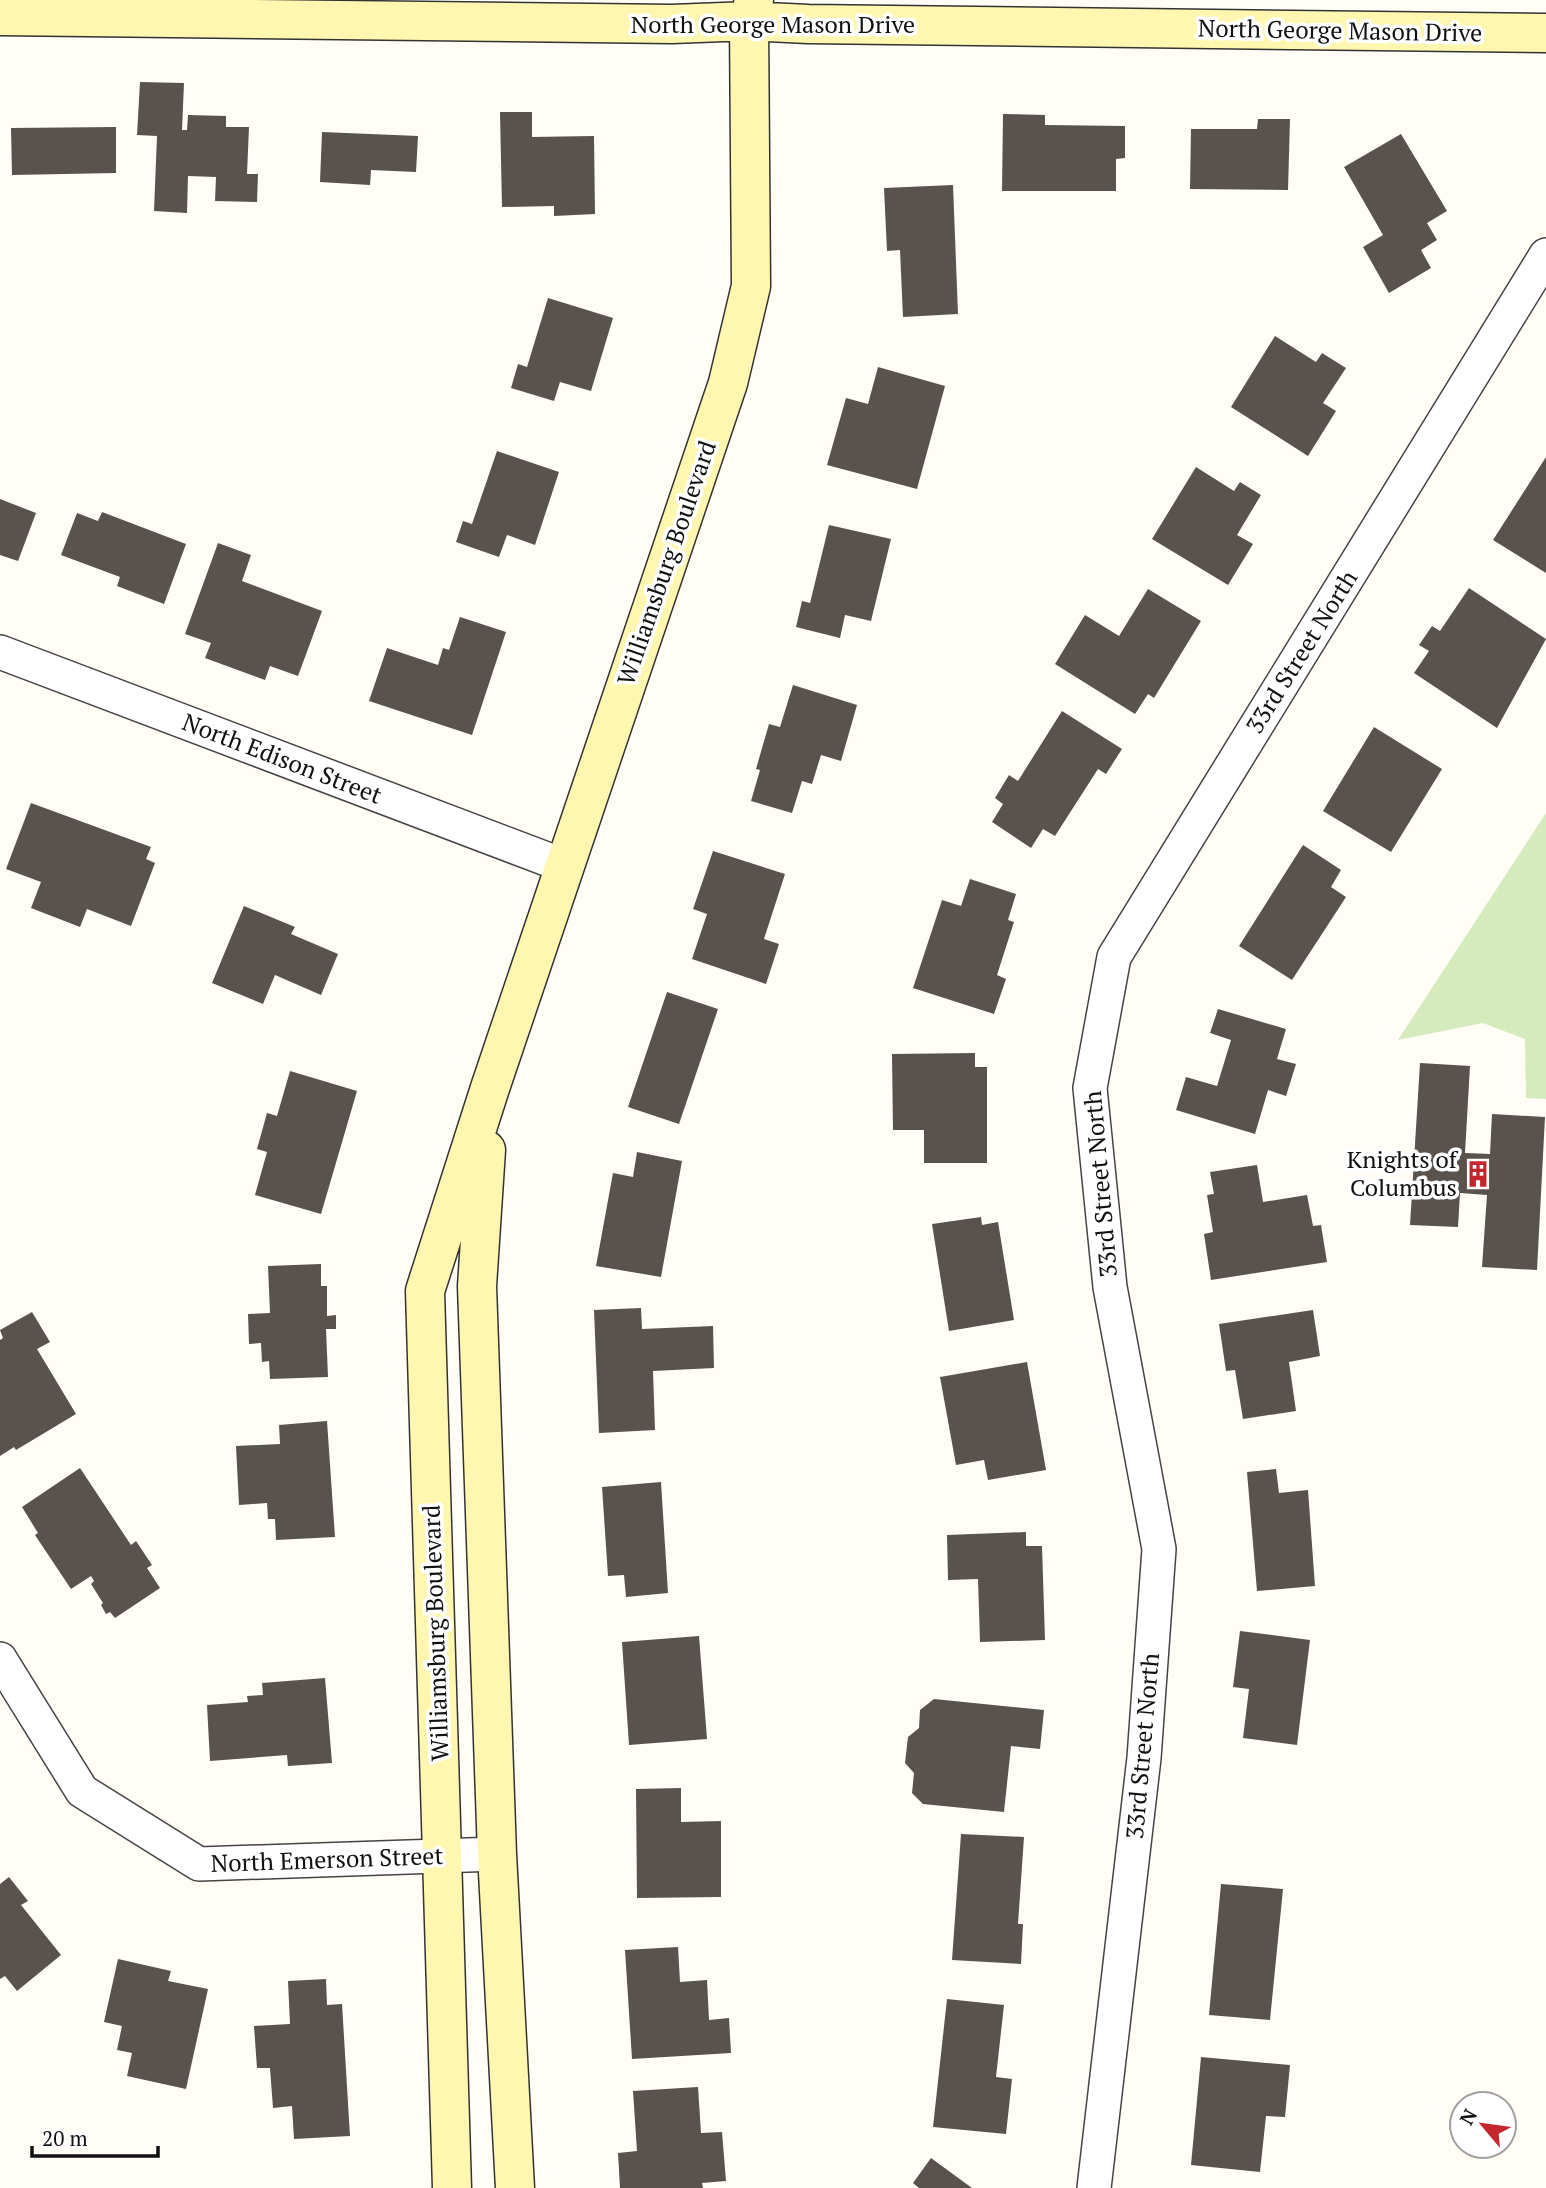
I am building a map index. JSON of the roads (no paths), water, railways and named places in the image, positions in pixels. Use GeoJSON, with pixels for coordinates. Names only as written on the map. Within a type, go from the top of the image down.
{"type":"FeatureCollection","features":[{"type":"Feature","properties":{"kind":"main road","name":"North George Mason Drive"},"geometry":{"type":"LineString","coordinates":[[0,16],[672,24],[748,7],[808,24],[1546,33]]}},
{"type":"Feature","properties":{"kind":"main road","name":"Williamsburg Boulevard"},"geometry":{"type":"LineString","coordinates":[[452,2188],[425,1291],[490,1088],[728,383],[751,286],[748,7]]}},
{"type":"Feature","properties":{"kind":"main road","name":"Williamsburg Boulevard"},"geometry":{"type":"LineString","coordinates":[[490,1088],[477,1286],[497,1854],[515,2188]]}},
{"type":"Feature","properties":{"kind":"street","name":"33rd Street North"},"geometry":{"type":"LineString","coordinates":[[1094,2188],[1144,1758],[1159,1549],[1110,1287],[1090,1088],[1114,957],[1546,255]]}},
{"type":"Feature","properties":{"kind":"street","name":"North Edison Street"},"geometry":{"type":"LineString","coordinates":[[0,652],[565,866]]}},
{"type":"Feature","properties":{"kind":"street","name":"North Emerson Street"},"geometry":{"type":"LineString","coordinates":[[0,1659],[82,1791],[199,1864],[497,1854]]}},
{"type":"Feature","properties":{"kind":"place","name":"Knights of Columbus"},"geometry":{"type":"Point","coordinates":[1478,1174]}}]}
